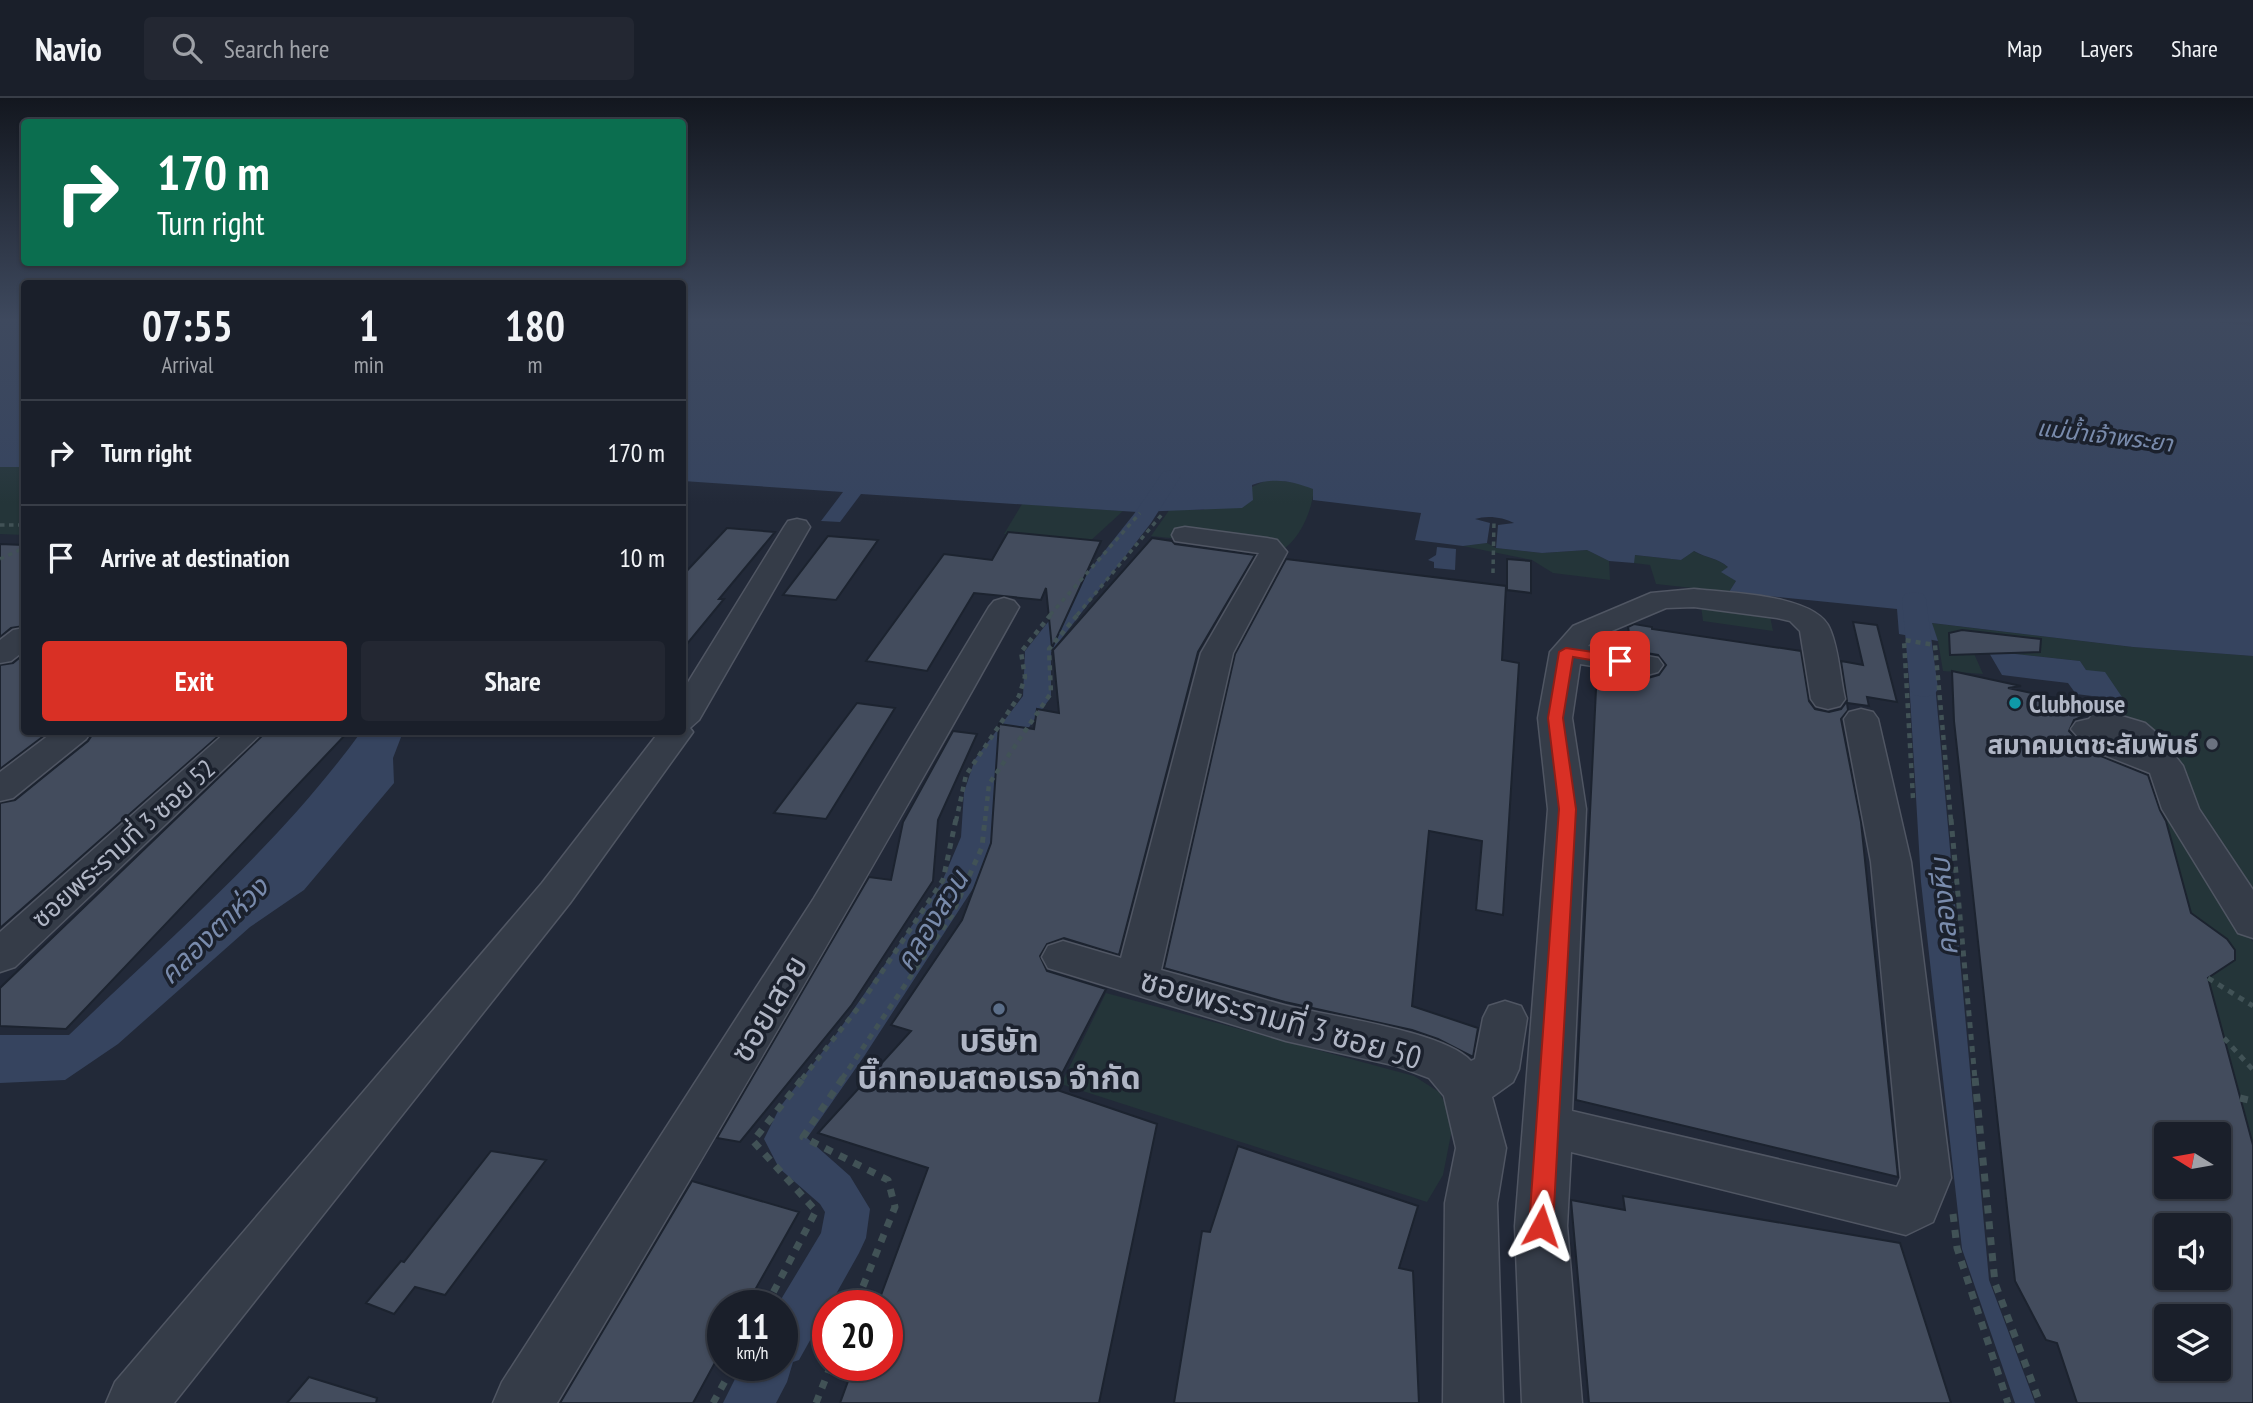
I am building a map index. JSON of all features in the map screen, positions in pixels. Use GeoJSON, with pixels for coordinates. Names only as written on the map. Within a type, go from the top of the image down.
{"type":"FeatureCollection","features":[{"type":"Feature","properties":{"kind":"street"},"geometry":{"type":"LineString","coordinates":[[1137,979],[1217,653],[1273,552],[1267,546],[1175,523]]}},
{"type":"Feature","properties":{"kind":"street"},"geometry":{"type":"LineString","coordinates":[[686,713],[797,527]]}},
{"type":"Feature","properties":{"kind":"street"},"geometry":{"type":"LineString","coordinates":[[1549,1126],[1877,1207],[1906,1212],[1915,1206],[1926,1178],[1891,862],[1845,709],[1815,629],[1801,615],[1780,609],[1695,598],[1661,599],[1584,632],[1566,652],[1555,718],[1567,809],[1541,1226],[1552,1403]]}},
{"type":"Feature","properties":{"kind":"street","name":"ซอยเสวย"},"geometry":{"type":"LineString","coordinates":[[523,1403],[719,1091],[1004,607]]}},
{"type":"Feature","properties":{"kind":"street"},"geometry":{"type":"LineString","coordinates":[[0,654],[21,639]]}},
{"type":"Feature","properties":{"kind":"street"},"geometry":{"type":"LineString","coordinates":[[1566,652],[1647,665]]}},
{"type":"Feature","properties":{"kind":"street"},"geometry":{"type":"LineString","coordinates":[[2096,725],[2090,733],[2102,742],[2165,766],[2181,809],[2253,923]]}},
{"type":"Feature","properties":{"kind":"street"},"geometry":{"type":"LineString","coordinates":[[0,790],[70,735]]}},
{"type":"Feature","properties":{"kind":"street","name":"ซอยพระรามที่ 3 ซอย 52"},"geometry":{"type":"LineString","coordinates":[[0,956],[243,735]]}},
{"type":"Feature","properties":{"kind":"street"},"geometry":{"type":"LineString","coordinates":[[136,1403],[556,893],[674,735]]}},
{"type":"Feature","properties":{"kind":"street","name":"ซอยพระรามที่ 3 ซอย 50"},"geometry":{"type":"LineString","coordinates":[[1063,957],[1286,1023],[1403,1049],[1446,1065],[1466,1089],[1481,1147],[1471,1202],[1473,1403]]}},
{"type":"Feature","properties":{"kind":"street"},"geometry":{"type":"LineString","coordinates":[[1466,1089],[1496,1069],[1504,1017]]}},
{"type":"Feature","properties":{"kind":"path"},"geometry":{"type":"LineString","coordinates":[[774,1290],[816,1211],[753,1142],[858,1008],[943,880],[966,775],[1019,696],[1025,677],[1021,652],[1140,513]]}},
{"type":"Feature","properties":{"kind":"path"},"geometry":{"type":"LineString","coordinates":[[1493,573],[1494,520]]}},
{"type":"Feature","properties":{"kind":"path"},"geometry":{"type":"LineString","coordinates":[[861,1290],[895,1207],[888,1180],[803,1137],[952,915],[982,847],[989,784],[1051,693],[1049,649],[1175,523]]}},
{"type":"Feature","properties":{"kind":"path"},"geometry":{"type":"LineString","coordinates":[[0,525],[21,526]]}},
{"type":"Feature","properties":{"kind":"path"},"geometry":{"type":"LineString","coordinates":[[0,559],[21,549]]}},
{"type":"Feature","properties":{"kind":"path"},"geometry":{"type":"LineString","coordinates":[[1904,640],[1935,645],[1993,1274],[2040,1403]]}},
{"type":"Feature","properties":{"kind":"path"},"geometry":{"type":"LineString","coordinates":[[2208,978],[2253,1006]]}},
{"type":"Feature","properties":{"kind":"path"},"geometry":{"type":"LineString","coordinates":[[2224,1038],[2253,1070]]}},
{"type":"Feature","properties":{"kind":"path"},"geometry":{"type":"LineString","coordinates":[[2240,1098],[2253,1101]]}},
{"type":"Feature","properties":{"kind":"path"},"geometry":{"type":"LineString","coordinates":[[713,1403],[725,1381]]}},
{"type":"Feature","properties":{"kind":"path"},"geometry":{"type":"LineString","coordinates":[[816,1403],[825,1381]]}},
{"type":"Feature","properties":{"kind":"shaded area"},"geometry":{"type":"Polygon","coordinates":[[[0,467],[21,467],[21,535],[0,534],[0,467]]]}},
{"type":"Feature","properties":{"kind":"shaded area"},"geometry":{"type":"Polygon","coordinates":[[[1269,479],[1298,483],[1314,489],[1304,523],[1295,538],[1282,550],[1151,536],[1170,509],[1203,510],[1269,479]]]}},
{"type":"Feature","properties":{"kind":"shaded area"},"geometry":{"type":"Polygon","coordinates":[[[1022,504],[1123,511],[1088,543],[1004,534],[1022,504]]]}},
{"type":"Feature","properties":{"kind":"shaded area"},"geometry":{"type":"Polygon","coordinates":[[[1487,543],[1496,548],[1542,553],[1587,550],[1609,561],[1610,580],[1553,573],[1532,560],[1463,546],[1487,543]]]}},
{"type":"Feature","properties":{"kind":"shaded area"},"geometry":{"type":"Polygon","coordinates":[[[1693,551],[1729,568],[1722,571],[1736,581],[1729,592],[1656,584],[1650,565],[1634,563],[1634,555],[1681,560],[1693,551]]]}},
{"type":"Feature","properties":{"kind":"shaded area"},"geometry":{"type":"Polygon","coordinates":[[[1701,606],[1770,616],[1773,631],[1703,621],[1701,606]]]}},
{"type":"Feature","properties":{"kind":"shaded area","name":"สมาคมเตชะสัมพันธ์"},"geometry":{"type":"Polygon","coordinates":[[[1931,623],[2133,647],[2253,656],[2253,895],[2146,729],[2125,716],[2124,700],[2086,670],[2080,661],[1972,649],[1983,674],[1943,671],[1938,641],[1931,623]]]}},
{"type":"Feature","properties":{"kind":"shaded area"},"geometry":{"type":"Polygon","coordinates":[[[2160,798],[2211,871],[2253,942],[2253,1146],[2160,798]]]}},
{"type":"Feature","properties":{"kind":"shaded area"},"geometry":{"type":"Polygon","coordinates":[[[1106,993],[1414,1076],[1439,1092],[1454,1119],[1443,1175],[1427,1202],[1061,1084],[1106,993]]]}},
{"type":"Feature","properties":{"kind":"water"},"geometry":{"type":"Polygon","coordinates":[[[0,381],[21,381],[21,467],[0,467],[0,381]]]}},
{"type":"Feature","properties":{"kind":"water","name":"แม่น้ำเจ้าพระยา"},"geometry":{"type":"Polygon","coordinates":[[[686,381],[2253,381],[2253,656],[2133,647],[1932,623],[1938,641],[1899,634],[1897,609],[1729,592],[1736,581],[1721,572],[1728,567],[1694,551],[1681,560],[1635,555],[1634,563],[1609,561],[1587,550],[1542,553],[1496,548],[1498,525],[1514,523],[1490,517],[1475,519],[1490,523],[1487,543],[1463,546],[1415,540],[1421,513],[1313,500],[1313,489],[1283,481],[1252,485],[1253,500],[1242,508],[1137,512],[861,494],[840,522],[821,521],[843,492],[686,481],[686,381]]]}},
{"type":"Feature","properties":{"kind":"water"},"geometry":{"type":"Polygon","coordinates":[[[1437,547],[1456,549],[1455,570],[1434,568],[1434,562],[1428,560],[1436,555],[1437,547]]]}},
{"type":"Feature","properties":{"kind":"water"},"geometry":{"type":"Polygon","coordinates":[[[1907,645],[1932,650],[1989,1280],[2035,1403],[2015,1403],[1962,1249],[1921,882],[1907,645]]]}},
{"type":"Feature","properties":{"kind":"water"},"geometry":{"type":"Polygon","coordinates":[[[1988,651],[2080,661],[2086,670],[2105,672],[2124,700],[2076,694],[2068,683],[2002,675],[1988,651]]]}},
{"type":"Feature","properties":{"kind":"water","name":"คลองตาห่วง"},"geometry":{"type":"Polygon","coordinates":[[[359,735],[402,735],[393,758],[394,783],[304,890],[250,927],[118,1044],[65,1080],[0,1083],[0,1035],[69,1035],[222,890],[329,773],[359,735]]]}},
{"type":"Feature","properties":{"kind":"building"},"geometry":{"type":"Polygon","coordinates":[[[727,528],[775,532],[719,599],[724,599],[686,645],[686,572],[727,528]]]}},
{"type":"Feature","properties":{"kind":"building"},"geometry":{"type":"Polygon","coordinates":[[[1008,532],[1101,541],[1052,648],[1046,588],[1041,600],[974,593],[927,671],[866,661],[944,554],[992,560],[1008,532]]]}},
{"type":"Feature","properties":{"kind":"building"},"geometry":{"type":"Polygon","coordinates":[[[828,536],[878,540],[836,600],[783,595],[828,536]]]}},
{"type":"Feature","properties":{"kind":"building"},"geometry":{"type":"Polygon","coordinates":[[[1152,538],[1172,541],[1175,544],[1255,555],[1198,652],[1119,955],[1064,938],[1047,944],[1040,956],[1047,971],[1106,989],[1054,1089],[1157,1124],[1099,1403],[840,1403],[848,1381],[903,1381],[903,1290],[883,1290],[928,1168],[818,1133],[911,1031],[891,1025],[962,920],[991,843],[999,724],[1034,729],[1037,709],[1059,713],[1053,650],[1152,538]]]}},
{"type":"Feature","properties":{"kind":"building"},"geometry":{"type":"Polygon","coordinates":[[[0,544],[21,545],[21,626],[11,628],[0,637],[0,544]]]}},
{"type":"Feature","properties":{"kind":"building"},"geometry":{"type":"Polygon","coordinates":[[[1286,559],[1506,586],[1502,660],[1519,663],[1503,915],[1476,910],[1482,841],[1429,831],[1412,1006],[1478,1028],[1473,1057],[1438,1039],[1412,1030],[1285,1002],[1164,968],[1235,654],[1286,559]]]}},
{"type":"Feature","properties":{"kind":"building"},"geometry":{"type":"Polygon","coordinates":[[[1507,559],[1531,561],[1531,593],[1507,590],[1507,559]]]}},
{"type":"Feature","properties":{"kind":"building"},"geometry":{"type":"Polygon","coordinates":[[[1853,622],[1877,625],[1897,702],[1867,697],[1869,706],[1847,703],[1848,710],[1841,719],[1861,822],[1898,1177],[1576,1100],[1597,669],[1648,678],[1659,675],[1666,665],[1658,655],[1610,647],[1610,634],[1629,633],[1628,627],[1634,624],[1801,651],[1809,701],[1815,709],[1829,712],[1841,709],[1847,701],[1841,661],[1863,665],[1853,622]]]}},
{"type":"Feature","properties":{"kind":"building"},"geometry":{"type":"Polygon","coordinates":[[[1962,630],[2041,639],[2040,652],[1950,655],[1949,633],[1962,630]]]}},
{"type":"Feature","properties":{"kind":"building"},"geometry":{"type":"Polygon","coordinates":[[[21,656],[21,735],[45,735],[0,769],[0,665],[13,663],[21,656]]]}},
{"type":"Feature","properties":{"kind":"building"},"geometry":{"type":"Polygon","coordinates":[[[1952,671],[2021,686],[2008,688],[2102,708],[2074,720],[2069,731],[2088,751],[2148,775],[2166,821],[2191,913],[2227,939],[2235,950],[2235,960],[2208,978],[2253,1145],[2253,1403],[2077,1403],[2057,1343],[2046,1340],[2015,1281],[1954,721],[1952,671]]]}},
{"type":"Feature","properties":{"kind":"building"},"geometry":{"type":"Polygon","coordinates":[[[857,703],[895,708],[826,819],[774,813],[857,703]]]}},
{"type":"Feature","properties":{"kind":"building"},"geometry":{"type":"Polygon","coordinates":[[[953,731],[977,734],[938,820],[933,881],[851,1006],[740,1142],[717,1138],[869,877],[891,880],[903,822],[953,731]]]}},
{"type":"Feature","properties":{"kind":"building"},"geometry":{"type":"Polygon","coordinates":[[[92,735],[220,735],[0,928],[0,803],[15,800],[92,735]]]}},
{"type":"Feature","properties":{"kind":"building"},"geometry":{"type":"Polygon","coordinates":[[[263,735],[345,735],[66,1029],[0,1026],[0,988],[263,735]]]}},
{"type":"Feature","properties":{"kind":"building"},"geometry":{"type":"Polygon","coordinates":[[[1238,1146],[1418,1206],[1399,1268],[1413,1271],[1419,1403],[1174,1403],[1202,1231],[1210,1232],[1238,1146]]]}},
{"type":"Feature","properties":{"kind":"building"},"geometry":{"type":"Polygon","coordinates":[[[491,1151],[546,1160],[445,1295],[415,1287],[394,1314],[366,1303],[401,1261],[404,1262],[491,1151]]]}},
{"type":"Feature","properties":{"kind":"building"},"geometry":{"type":"Polygon","coordinates":[[[692,1181],[799,1212],[755,1290],[707,1290],[707,1377],[693,1403],[560,1403],[692,1181]]]}},
{"type":"Feature","properties":{"kind":"building"},"geometry":{"type":"Polygon","coordinates":[[[1623,1196],[1900,1243],[1951,1403],[1589,1403],[1571,1200],[1625,1210],[1623,1196]]]}},
{"type":"Feature","properties":{"kind":"building"},"geometry":{"type":"Polygon","coordinates":[[[309,1377],[377,1398],[376,1403],[287,1403],[309,1377]]]}},
{"type":"Feature","properties":{"kind":"waterway","name":"คลองสวน"},"geometry":{"type":"LineString","coordinates":[[798,1315],[843,1238],[848,1209],[835,1190],[794,1155],[785,1139],[795,1119],[851,1044],[957,887],[977,837],[980,792],[990,759],[1037,697],[1038,651],[1143,518],[1170,476]]}},
{"type":"Feature","properties":{"kind":"waterway"},"geometry":{"type":"LineString","coordinates":[[0,577],[21,565]]}},
{"type":"Feature","properties":{"kind":"waterway","name":"คลองหีบ"},"geometry":{"type":"LineString","coordinates":[[1914,599],[1924,689]]}},
{"type":"Feature","properties":{"kind":"waterway","name":"คลองสวน"},"geometry":{"type":"LineString","coordinates":[[748,1403],[761,1381]]}},
{"type":"Feature","properties":{"kind":"place","name":"Clubhouse"},"geometry":{"type":"Point","coordinates":[2015,703]}},
{"type":"Feature","properties":{"kind":"place","name":"สมาคมเตชะสัมพันธ์"},"geometry":{"type":"Point","coordinates":[2212,744]}},
{"type":"Feature","properties":{"kind":"place","name":"บริษัท บิ๊กทอมสตอเรจ จำกัด"},"geometry":{"type":"Point","coordinates":[999,1009]}},
{"type":"Feature","properties":{"kind":"route"},"geometry":{"type":"LineString","coordinates":[[1541,1226],[1567,809],[1555,718],[1566,652],[1620,661]]}}]}
